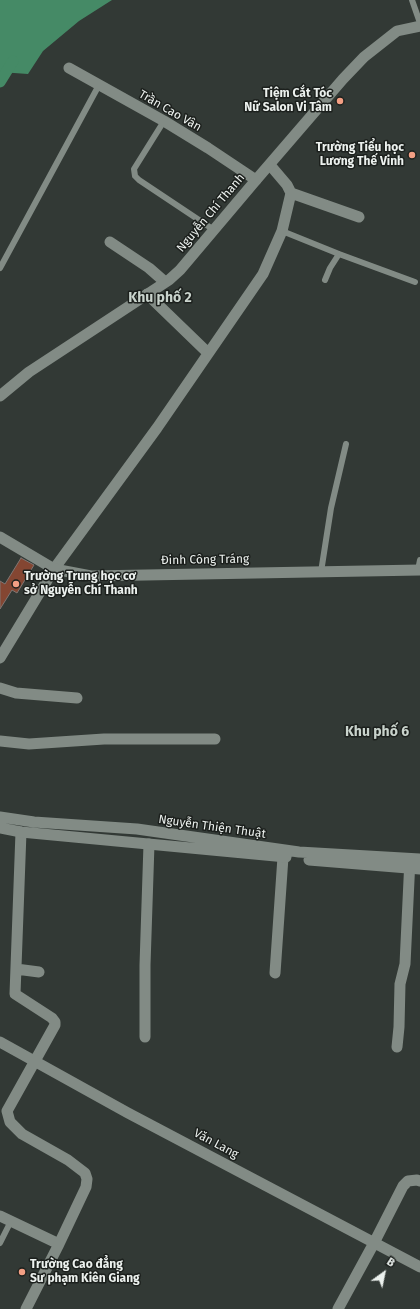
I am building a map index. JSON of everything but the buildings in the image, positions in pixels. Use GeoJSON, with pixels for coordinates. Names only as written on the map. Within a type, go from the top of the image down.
{"type":"FeatureCollection","features":[{"type":"Feature","properties":{"kind":"street","name":"Nguyễn Chí Thanh"},"geometry":{"type":"LineString","coordinates":[[0,396],[29,372],[165,282],[180,270],[256,180],[364,58],[397,31],[420,26]]}},
{"type":"Feature","properties":{"kind":"street","name":"Trần Cao Vân"},"geometry":{"type":"LineString","coordinates":[[69,68],[164,121],[256,180]]}},
{"type":"Feature","properties":{"kind":"street"},"geometry":{"type":"LineString","coordinates":[[0,658],[54,569],[157,428],[263,274],[282,231],[291,193],[287,185],[270,165]]}},
{"type":"Feature","properties":{"kind":"street"},"geometry":{"type":"LineString","coordinates":[[291,193],[359,217]]}},
{"type":"Feature","properties":{"kind":"street"},"geometry":{"type":"LineString","coordinates":[[110,242],[149,268],[165,282]]}},
{"type":"Feature","properties":{"kind":"street"},"geometry":{"type":"LineString","coordinates":[[147,294],[208,354]]}},
{"type":"Feature","properties":{"kind":"street","name":"Đinh Công Tráng"},"geometry":{"type":"LineString","coordinates":[[0,536],[14,546],[54,569],[91,576],[321,572],[419,567]]}},
{"type":"Feature","properties":{"kind":"street"},"geometry":{"type":"LineString","coordinates":[[0,688],[16,692],[76,698]]}},
{"type":"Feature","properties":{"kind":"street"},"geometry":{"type":"LineString","coordinates":[[0,741],[29,744],[104,739],[215,739]]}},
{"type":"Feature","properties":{"kind":"street","name":"Nguyễn Thiện Thuật"},"geometry":{"type":"LineString","coordinates":[[0,817],[34,822],[137,829],[283,857],[415,864]]}},
{"type":"Feature","properties":{"kind":"street","name":"Nguyễn Thiện Thuật"},"geometry":{"type":"LineString","coordinates":[[0,828],[21,832],[149,844],[232,847],[299,852],[415,864]]}},
{"type":"Feature","properties":{"kind":"street"},"geometry":{"type":"LineString","coordinates":[[21,832],[15,994],[52,1018],[55,1025],[7,1111],[10,1122],[22,1134],[68,1160],[85,1173],[87,1179],[86,1187],[26,1309]]}},
{"type":"Feature","properties":{"kind":"street"},"geometry":{"type":"LineString","coordinates":[[145,1037],[149,844]]}},
{"type":"Feature","properties":{"kind":"street"},"geometry":{"type":"LineString","coordinates":[[275,973],[283,857]]}},
{"type":"Feature","properties":{"kind":"street"},"geometry":{"type":"LineString","coordinates":[[397,1047],[400,984],[404,964],[415,864]]}},
{"type":"Feature","properties":{"kind":"street"},"geometry":{"type":"LineString","coordinates":[[16,969],[40,972]]}},
{"type":"Feature","properties":{"kind":"street","name":"Văn Lang"},"geometry":{"type":"LineString","coordinates":[[0,1042],[135,1116],[420,1267]]}},
{"type":"Feature","properties":{"kind":"street"},"geometry":{"type":"LineString","coordinates":[[338,1309],[403,1186],[408,1181],[417,1180],[420,1182]]}},
{"type":"Feature","properties":{"kind":"street"},"geometry":{"type":"LineString","coordinates":[[0,1216],[59,1244]]}},
{"type":"Feature","properties":{"kind":"lane"},"geometry":{"type":"LineString","coordinates":[[412,0],[420,23]]}},
{"type":"Feature","properties":{"kind":"lane"},"geometry":{"type":"LineString","coordinates":[[0,268],[99,85]]}},
{"type":"Feature","properties":{"kind":"lane"},"geometry":{"type":"LineString","coordinates":[[164,121],[134,169],[134,176],[214,230]]}},
{"type":"Feature","properties":{"kind":"lane"},"geometry":{"type":"LineString","coordinates":[[282,231],[415,282]]}},
{"type":"Feature","properties":{"kind":"lane"},"geometry":{"type":"LineString","coordinates":[[325,280],[330,268],[339,254]]}},
{"type":"Feature","properties":{"kind":"lane"},"geometry":{"type":"LineString","coordinates":[[321,572],[331,508],[346,444]]}},
{"type":"Feature","properties":{"kind":"lane"},"geometry":{"type":"LineString","coordinates":[[0,1243],[11,1221]]}},
{"type":"Feature","properties":{"kind":"shaded area"},"geometry":{"type":"Polygon","coordinates":[[[0,0],[112,0],[79,21],[43,51],[28,74],[0,72],[0,0]]]}},
{"type":"Feature","properties":{"kind":"waterway"},"geometry":{"type":"LineString","coordinates":[[0,82],[13,61]]}},
{"type":"Feature","properties":{"kind":"place","name":"Tiệm Cắt Tóc Nữ Salon Vi Tâm"},"geometry":{"type":"Point","coordinates":[340,101]}},
{"type":"Feature","properties":{"kind":"place","name":"Trường Tiểu học Lương Thế Vinh"},"geometry":{"type":"Point","coordinates":[412,155]}},
{"type":"Feature","properties":{"kind":"place","name":"Trường Trung học cơ sở Nguyễn Chí Thanh"},"geometry":{"type":"Point","coordinates":[16,584]}},
{"type":"Feature","properties":{"kind":"place","name":"Trường Cao đẳng Sư phạm Kiên Giang"},"geometry":{"type":"Point","coordinates":[22,1272]}},
{"type":"Feature","properties":{"kind":"district","name":"Khu phố 2"},"geometry":{"type":"Point","coordinates":[160,298]}},
{"type":"Feature","properties":{"kind":"district","name":"Khu phố 6"},"geometry":{"type":"Point","coordinates":[377,732]}}]}
